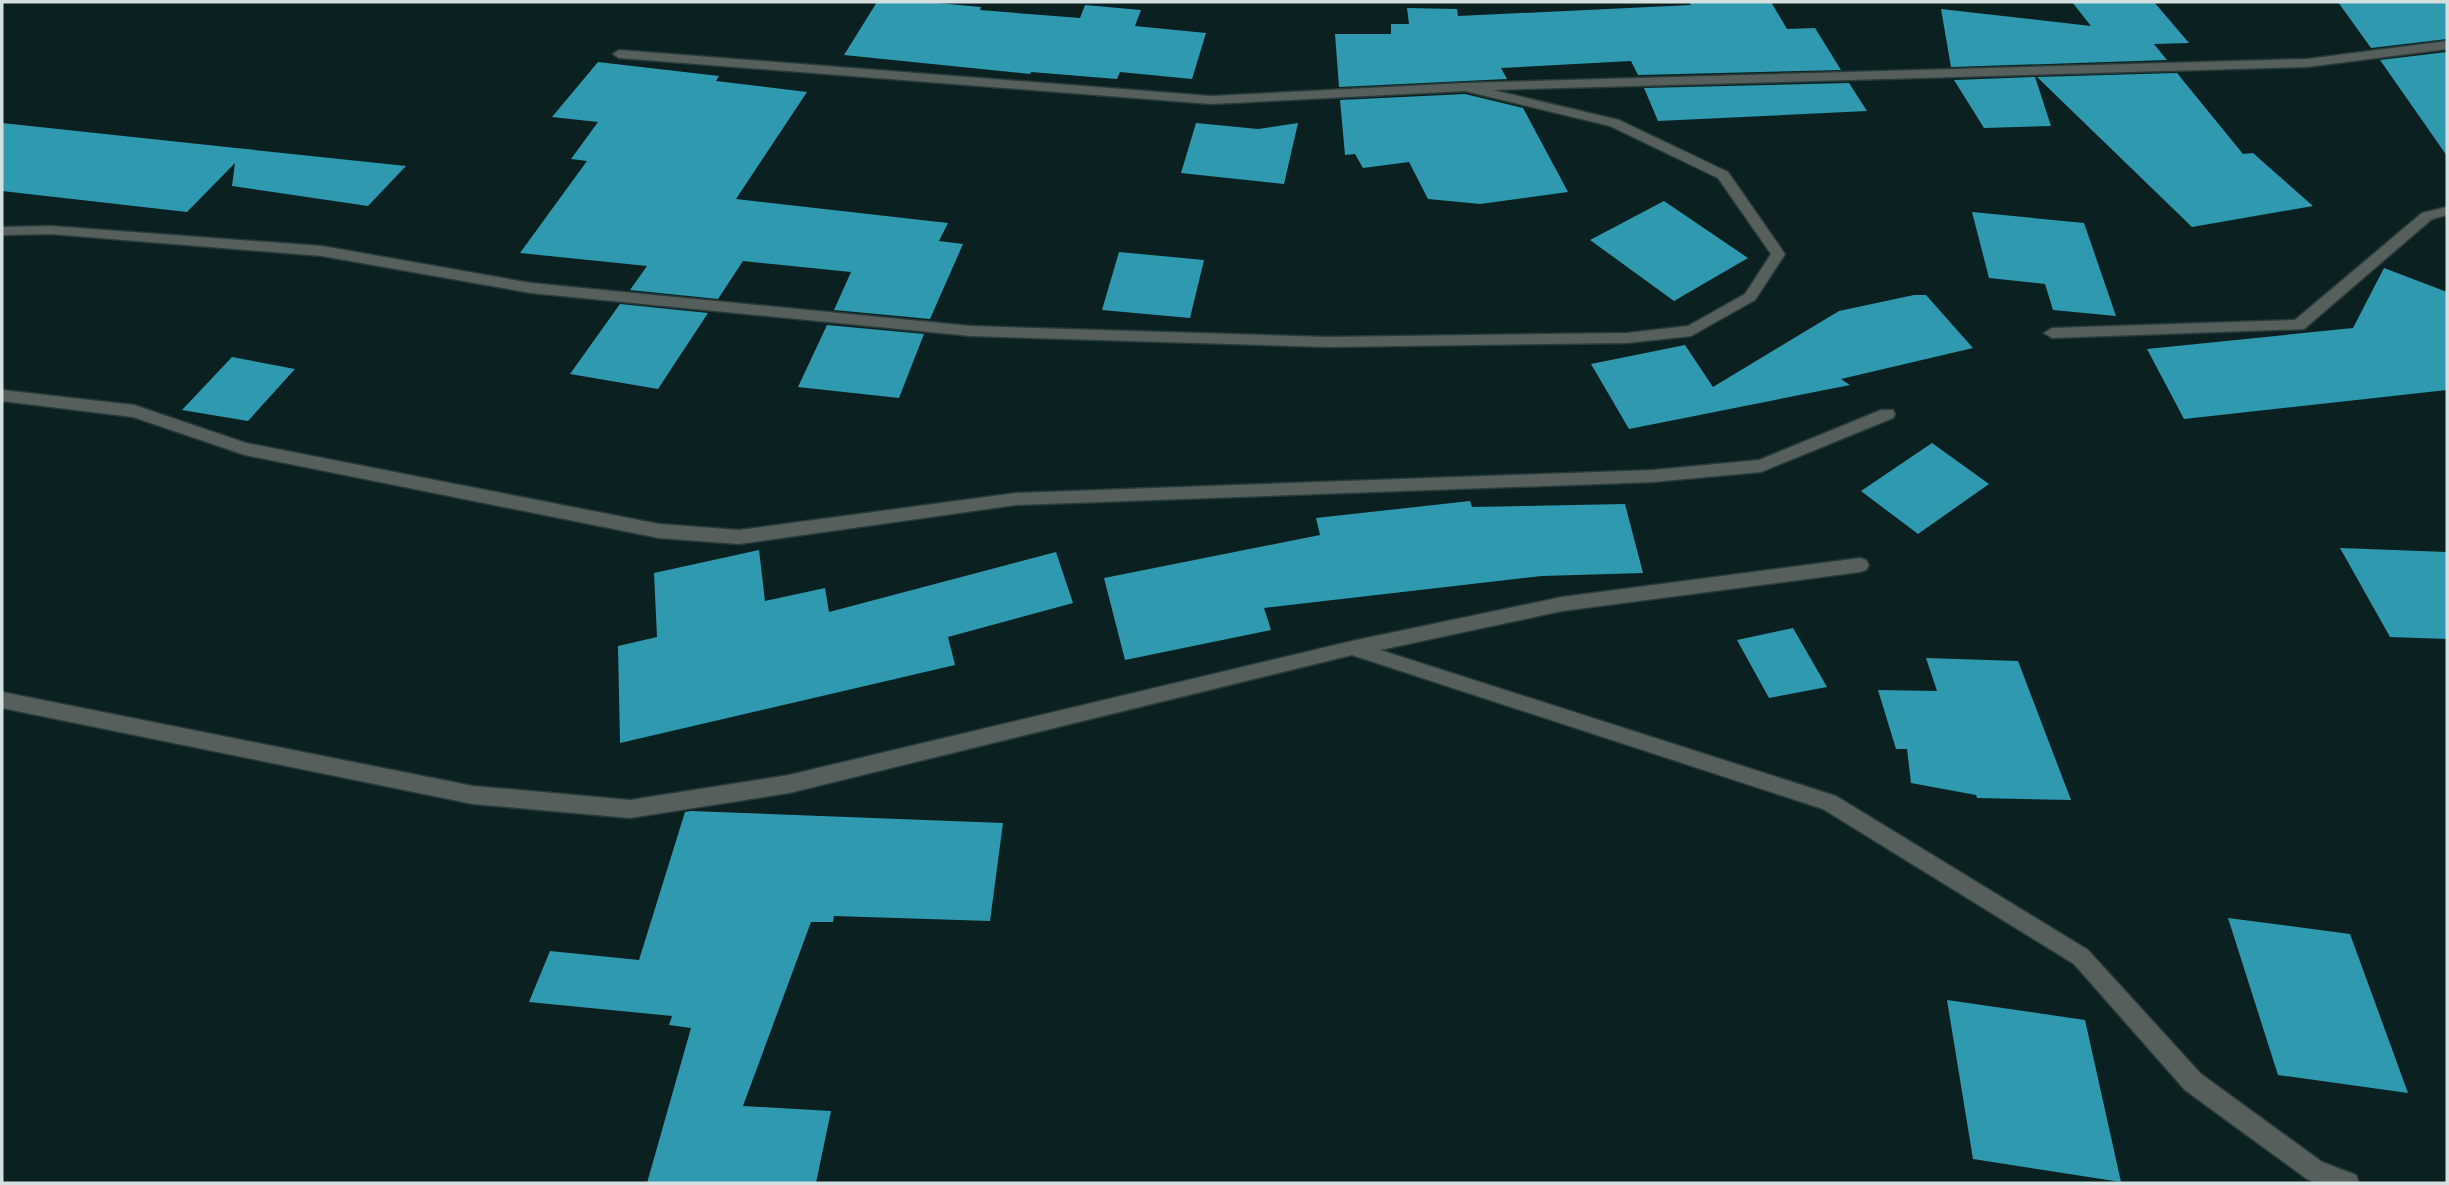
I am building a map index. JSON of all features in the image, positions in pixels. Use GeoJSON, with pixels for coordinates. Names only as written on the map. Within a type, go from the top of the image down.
{"type":"FeatureCollection","features":[{"type":"Feature","properties":{"kind":"street"},"geometry":{"type":"LineString","coordinates":[[619,54],[1211,100],[1465,87],[2307,63],[2447,46]]}},
{"type":"Feature","properties":{"kind":"street"},"geometry":{"type":"LineString","coordinates":[[2,231],[51,230],[322,251],[531,288],[838,320],[971,331],[1327,342],[1627,338],[1691,331],[1750,297],[1778,254],[1723,174],[1614,123],[1465,87]]}},
{"type":"Feature","properties":{"kind":"street"},"geometry":{"type":"LineString","coordinates":[[2052,333],[2299,325],[2427,216],[2447,211]]}},
{"type":"Feature","properties":{"kind":"street"},"geometry":{"type":"LineString","coordinates":[[2,395],[134,411],[245,449],[659,531],[739,537],[1016,499],[1653,476],[1761,467],[1887,414]]}},
{"type":"Feature","properties":{"kind":"street"},"geometry":{"type":"LineString","coordinates":[[2,700],[473,795],[631,809],[789,783],[1352,648],[1562,604],[1860,565]]}},
{"type":"Feature","properties":{"kind":"street"},"geometry":{"type":"LineString","coordinates":[[1352,648],[1829,802],[2081,957],[2193,1082],[2315,1171],[2348,1183]]}},
{"type":"Feature","properties":{"kind":"building"},"geometry":{"type":"Polygon","coordinates":[[[877,2],[926,2],[981,7],[980,10],[1080,18],[1085,5],[1141,10],[1135,26],[1206,33],[1192,79],[1120,72],[1117,79],[1030,74],[844,55],[877,2]]]}},
{"type":"Feature","properties":{"kind":"building"},"geometry":{"type":"Polygon","coordinates":[[[1689,2],[1771,2],[1787,29],[1815,28],[1841,70],[1638,75],[1631,61],[1501,68],[1507,79],[1339,87],[1335,34],[1391,34],[1391,24],[1409,24],[1407,8],[1457,9],[1458,16],[1691,5],[1689,2]]]}},
{"type":"Feature","properties":{"kind":"building"},"geometry":{"type":"Polygon","coordinates":[[[2072,2],[2154,2],[2189,43],[2154,44],[2167,60],[1951,67],[1941,9],[2091,26],[2072,2]]]}},
{"type":"Feature","properties":{"kind":"building"},"geometry":{"type":"Polygon","coordinates":[[[2338,2],[2447,2],[2447,39],[2371,48],[2338,2]]]}},
{"type":"Feature","properties":{"kind":"building"},"geometry":{"type":"Polygon","coordinates":[[[2447,52],[2447,156],[2380,60],[2447,52]]]}},
{"type":"Feature","properties":{"kind":"building"},"geometry":{"type":"Polygon","coordinates":[[[598,62],[719,76],[716,81],[807,92],[736,199],[948,223],[939,241],[963,244],[930,319],[834,310],[851,272],[743,261],[718,299],[630,290],[647,266],[520,253],[587,161],[571,159],[598,122],[552,117],[598,62]]]}},
{"type":"Feature","properties":{"kind":"building"},"geometry":{"type":"Polygon","coordinates":[[[2177,73],[2243,154],[2253,153],[2313,206],[2192,227],[2037,77],[2177,73]]]}},
{"type":"Feature","properties":{"kind":"building"},"geometry":{"type":"Polygon","coordinates":[[[2035,77],[2051,126],[1984,128],[1954,80],[2035,77]]]}},
{"type":"Feature","properties":{"kind":"building"},"geometry":{"type":"Polygon","coordinates":[[[1849,83],[1867,111],[1658,121],[1644,88],[1849,83]]]}},
{"type":"Feature","properties":{"kind":"building"},"geometry":{"type":"Polygon","coordinates":[[[1465,94],[1523,108],[1568,192],[1480,204],[1428,199],[1409,162],[1363,168],[1355,154],[1345,155],[1340,100],[1465,94]]]}},
{"type":"Feature","properties":{"kind":"building"},"geometry":{"type":"Polygon","coordinates":[[[2,123],[406,166],[368,206],[232,186],[235,163],[187,212],[2,191],[2,123]]]}},
{"type":"Feature","properties":{"kind":"building"},"geometry":{"type":"Polygon","coordinates":[[[1196,123],[1258,129],[1298,123],[1284,184],[1181,173],[1196,123]]]}},
{"type":"Feature","properties":{"kind":"building"},"geometry":{"type":"Polygon","coordinates":[[[1664,201],[1748,258],[1674,301],[1590,240],[1664,201]]]}},
{"type":"Feature","properties":{"kind":"building"},"geometry":{"type":"Polygon","coordinates":[[[1972,212],[2084,223],[2116,316],[2053,310],[2045,284],[1989,278],[1972,212]]]}},
{"type":"Feature","properties":{"kind":"building"},"geometry":{"type":"Polygon","coordinates":[[[1119,252],[1204,260],[1190,318],[1102,310],[1119,252]]]}},
{"type":"Feature","properties":{"kind":"building"},"geometry":{"type":"Polygon","coordinates":[[[2384,268],[2447,292],[2447,390],[2184,419],[2147,349],[2353,328],[2384,268]]]}},
{"type":"Feature","properties":{"kind":"building"},"geometry":{"type":"Polygon","coordinates":[[[1914,295],[1926,295],[1973,348],[1841,379],[1850,385],[1629,429],[1591,364],[1685,345],[1713,387],[1839,311],[1914,295]]]}},
{"type":"Feature","properties":{"kind":"building"},"geometry":{"type":"Polygon","coordinates":[[[620,304],[708,313],[658,389],[570,374],[620,304]]]}},
{"type":"Feature","properties":{"kind":"building"},"geometry":{"type":"Polygon","coordinates":[[[827,325],[924,334],[899,398],[798,387],[827,325]]]}},
{"type":"Feature","properties":{"kind":"building"},"geometry":{"type":"Polygon","coordinates":[[[232,357],[295,369],[248,421],[182,410],[232,357]]]}},
{"type":"Feature","properties":{"kind":"building"},"geometry":{"type":"Polygon","coordinates":[[[1932,443],[1989,484],[1918,534],[1861,491],[1932,443]]]}},
{"type":"Feature","properties":{"kind":"building"},"geometry":{"type":"Polygon","coordinates":[[[1470,501],[1472,507],[1625,504],[1643,573],[1542,576],[1264,608],[1271,630],[1125,660],[1104,578],[1320,535],[1316,518],[1470,501]]]}},
{"type":"Feature","properties":{"kind":"building"},"geometry":{"type":"Polygon","coordinates":[[[2340,548],[2447,552],[2447,639],[2390,637],[2340,548]]]}},
{"type":"Feature","properties":{"kind":"building"},"geometry":{"type":"Polygon","coordinates":[[[759,550],[765,601],[825,588],[829,612],[1056,552],[1073,603],[948,637],[955,665],[620,743],[618,646],[657,637],[654,573],[759,550]]]}},
{"type":"Feature","properties":{"kind":"building"},"geometry":{"type":"Polygon","coordinates":[[[1793,628],[1827,687],[1769,698],[1737,640],[1793,628]]]}},
{"type":"Feature","properties":{"kind":"building"},"geometry":{"type":"Polygon","coordinates":[[[1926,658],[2018,661],[2071,800],[1977,798],[1976,795],[1911,783],[1907,749],[1896,749],[1878,690],[1937,691],[1926,658]]]}},
{"type":"Feature","properties":{"kind":"building"},"geometry":{"type":"Polygon","coordinates":[[[685,812],[1003,823],[990,921],[834,916],[833,922],[811,922],[743,1106],[831,1111],[816,1183],[647,1183],[691,1028],[669,1025],[672,1016],[529,1002],[550,951],[639,960],[685,812]]]}},
{"type":"Feature","properties":{"kind":"building"},"geometry":{"type":"Polygon","coordinates":[[[2228,918],[2350,934],[2408,1093],[2278,1075],[2228,918]]]}},
{"type":"Feature","properties":{"kind":"building"},"geometry":{"type":"Polygon","coordinates":[[[1947,1000],[2085,1020],[2121,1182],[1973,1159],[1947,1000]]]}}]}
